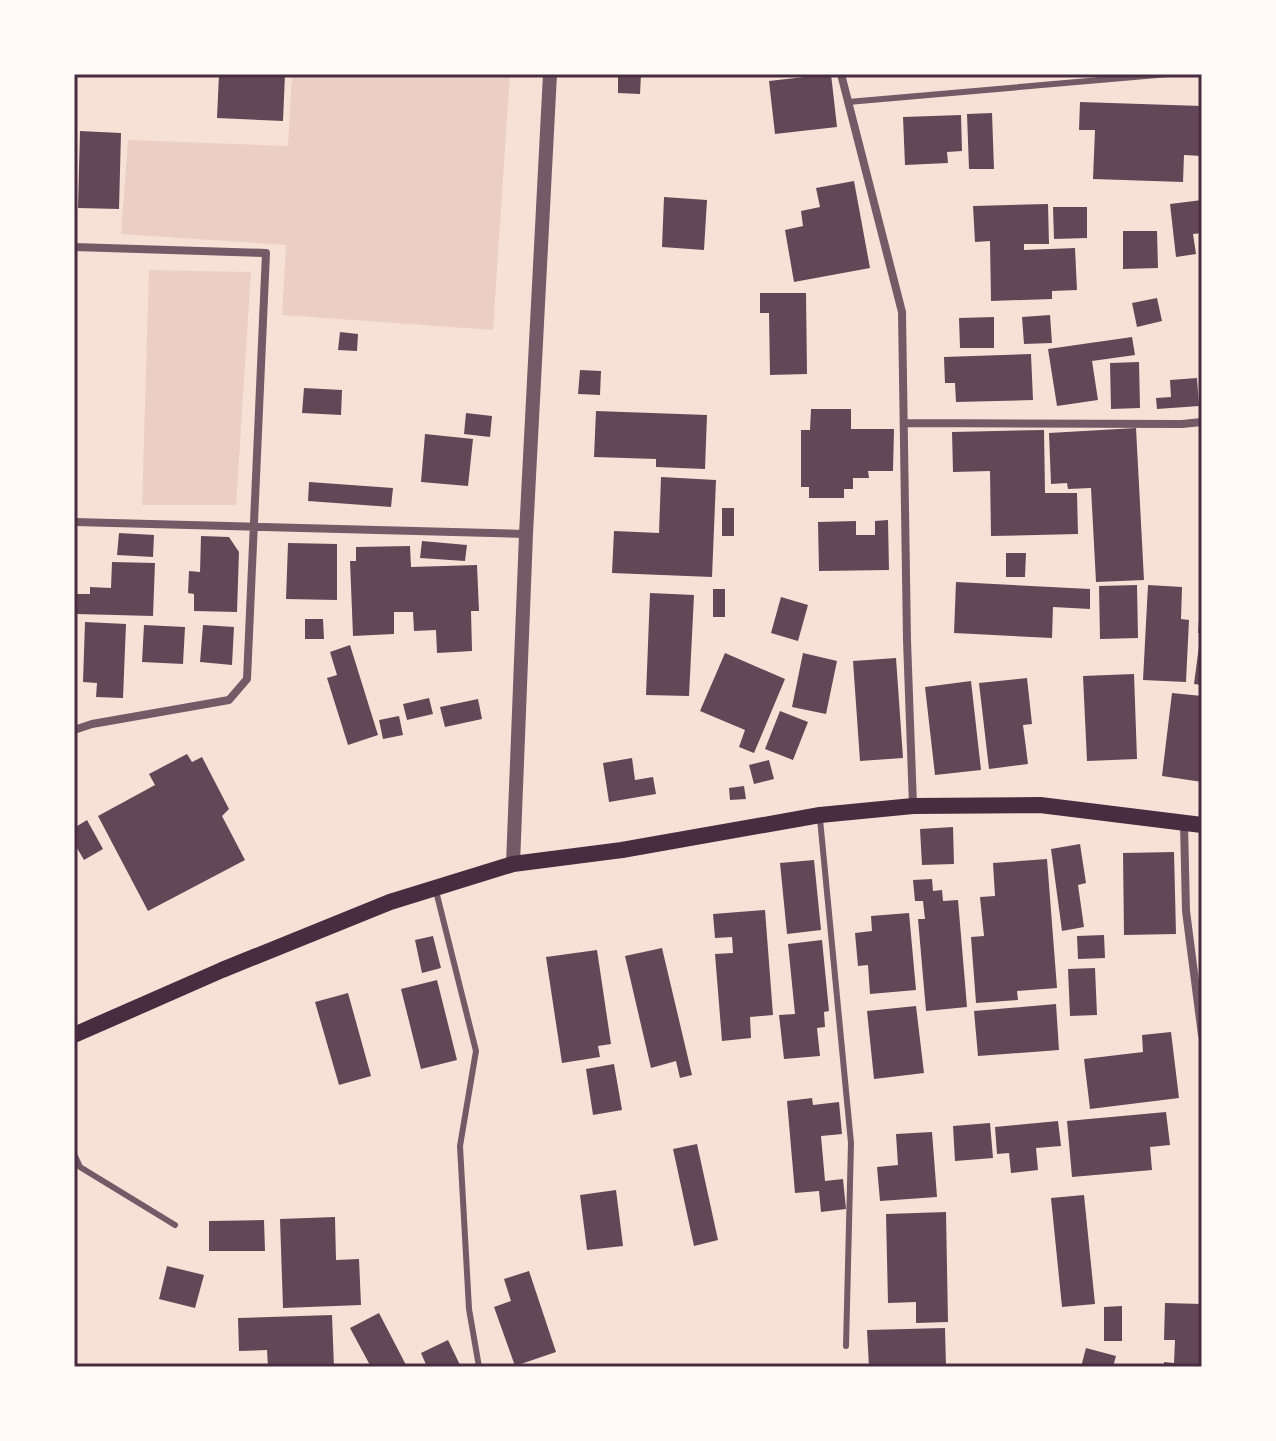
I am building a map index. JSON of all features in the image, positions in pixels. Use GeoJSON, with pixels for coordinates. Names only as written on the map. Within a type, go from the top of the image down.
{"type":"FeatureCollection","features":[{"type":"Feature","properties":{"kind":"main road"},"geometry":{"type":"LineString","coordinates":[[74,1035],[222,970],[390,902],[513,864],[622,850],[820,815],[913,806],[1040,805],[1202,825]]}},
{"type":"Feature","properties":{"kind":"street"},"geometry":{"type":"LineString","coordinates":[[513,864],[526,534],[550,74]]}},
{"type":"Feature","properties":{"kind":"street"},"geometry":{"type":"LineString","coordinates":[[841,74],[902,312],[913,806]]}},
{"type":"Feature","properties":{"kind":"street"},"geometry":{"type":"LineString","coordinates":[[74,247],[266,253],[247,679],[229,700],[92,724],[74,730]]}},
{"type":"Feature","properties":{"kind":"street"},"geometry":{"type":"LineString","coordinates":[[905,423],[1202,422]]}},
{"type":"Feature","properties":{"kind":"street"},"geometry":{"type":"LineString","coordinates":[[74,522],[526,534]]}},
{"type":"Feature","properties":{"kind":"street"},"geometry":{"type":"LineString","coordinates":[[1183,822],[1186,911],[1202,1035]]}},
{"type":"Feature","properties":{"kind":"lane"},"geometry":{"type":"LineString","coordinates":[[848,102],[1169,74]]}},
{"type":"Feature","properties":{"kind":"lane"},"geometry":{"type":"LineString","coordinates":[[820,815],[851,1143],[846,1346]]}},
{"type":"Feature","properties":{"kind":"lane"},"geometry":{"type":"LineString","coordinates":[[435,888],[476,1051],[460,1146],[469,1309],[479,1367]]}},
{"type":"Feature","properties":{"kind":"lane"},"geometry":{"type":"LineString","coordinates":[[74,1154],[80,1167],[175,1225]]}},
{"type":"Feature","properties":{"kind":"shaded area"},"geometry":{"type":"Polygon","coordinates":[[[292,74],[510,74],[493,330],[282,315],[286,245],[121,234],[128,140],[288,146],[292,74]]]}},
{"type":"Feature","properties":{"kind":"shaded area"},"geometry":{"type":"Polygon","coordinates":[[[149,270],[251,272],[236,505],[142,505],[149,270]]]}},
{"type":"Feature","properties":{"kind":"building"},"geometry":{"type":"Polygon","coordinates":[[[219,74],[285,74],[283,121],[217,118],[219,74]]]}},
{"type":"Feature","properties":{"kind":"building"},"geometry":{"type":"Polygon","coordinates":[[[618,74],[641,74],[640,94],[618,93],[618,74]]]}},
{"type":"Feature","properties":{"kind":"building"},"geometry":{"type":"Polygon","coordinates":[[[831,74],[837,127],[775,134],[769,81],[831,74]]]}},
{"type":"Feature","properties":{"kind":"building"},"geometry":{"type":"Polygon","coordinates":[[[1080,102],[1202,106],[1202,156],[1184,155],[1183,182],[1093,179],[1095,130],[1079,130],[1080,102]]]}},
{"type":"Feature","properties":{"kind":"building"},"geometry":{"type":"Polygon","coordinates":[[[992,113],[994,169],[969,169],[967,114],[992,113]]]}},
{"type":"Feature","properties":{"kind":"building"},"geometry":{"type":"Polygon","coordinates":[[[961,115],[962,151],[947,152],[948,163],[905,165],[903,117],[961,115]]]}},
{"type":"Feature","properties":{"kind":"building"},"geometry":{"type":"Polygon","coordinates":[[[80,131],[121,133],[119,209],[78,208],[80,131]]]}},
{"type":"Feature","properties":{"kind":"building"},"geometry":{"type":"Polygon","coordinates":[[[854,181],[870,268],[794,282],[785,230],[803,226],[801,211],[820,207],[816,188],[854,181]]]}},
{"type":"Feature","properties":{"kind":"building"},"geometry":{"type":"Polygon","coordinates":[[[664,197],[707,200],[704,250],[662,247],[664,197]]]}},
{"type":"Feature","properties":{"kind":"building"},"geometry":{"type":"Polygon","coordinates":[[[1202,200],[1202,233],[1193,234],[1196,254],[1176,257],[1170,204],[1202,200]]]}},
{"type":"Feature","properties":{"kind":"building"},"geometry":{"type":"Polygon","coordinates":[[[1048,204],[1049,244],[1024,244],[1024,250],[1075,248],[1077,290],[1052,291],[1052,299],[991,301],[990,241],[975,242],[973,206],[1048,204]]]}},
{"type":"Feature","properties":{"kind":"building"},"geometry":{"type":"Polygon","coordinates":[[[1053,207],[1087,207],[1087,238],[1054,239],[1053,207]]]}},
{"type":"Feature","properties":{"kind":"building"},"geometry":{"type":"Polygon","coordinates":[[[1123,231],[1157,231],[1158,268],[1123,269],[1123,231]]]}},
{"type":"Feature","properties":{"kind":"building"},"geometry":{"type":"Polygon","coordinates":[[[760,293],[806,293],[807,374],[770,375],[769,313],[760,313],[760,293]]]}},
{"type":"Feature","properties":{"kind":"building"},"geometry":{"type":"Polygon","coordinates":[[[1157,298],[1162,321],[1137,327],[1132,303],[1157,298]]]}},
{"type":"Feature","properties":{"kind":"building"},"geometry":{"type":"Polygon","coordinates":[[[1050,315],[1052,343],[1024,344],[1022,317],[1050,315]]]}},
{"type":"Feature","properties":{"kind":"building"},"geometry":{"type":"Polygon","coordinates":[[[994,317],[994,348],[960,348],[959,318],[994,317]]]}},
{"type":"Feature","properties":{"kind":"building"},"geometry":{"type":"Polygon","coordinates":[[[340,332],[358,334],[357,351],[338,350],[340,332]]]}},
{"type":"Feature","properties":{"kind":"building"},"geometry":{"type":"Polygon","coordinates":[[[1132,337],[1135,355],[1092,361],[1098,400],[1057,406],[1048,349],[1132,337]]]}},
{"type":"Feature","properties":{"kind":"building"},"geometry":{"type":"Polygon","coordinates":[[[1031,354],[1033,400],[956,402],[955,383],[945,383],[944,357],[1031,354]]]}},
{"type":"Feature","properties":{"kind":"building"},"geometry":{"type":"Polygon","coordinates":[[[1139,362],[1140,408],[1111,409],[1110,363],[1139,362]]]}},
{"type":"Feature","properties":{"kind":"building"},"geometry":{"type":"Polygon","coordinates":[[[580,370],[601,371],[600,395],[578,394],[580,370]]]}},
{"type":"Feature","properties":{"kind":"building"},"geometry":{"type":"Polygon","coordinates":[[[1197,378],[1199,406],[1157,409],[1156,398],[1171,397],[1170,380],[1197,378]]]}},
{"type":"Feature","properties":{"kind":"building"},"geometry":{"type":"Polygon","coordinates":[[[304,388],[342,390],[341,415],[302,413],[304,388]]]}},
{"type":"Feature","properties":{"kind":"building"},"geometry":{"type":"Polygon","coordinates":[[[811,409],[851,409],[851,429],[894,429],[893,471],[868,471],[869,478],[853,478],[853,489],[844,489],[844,498],[809,498],[809,487],[801,487],[801,430],[810,430],[811,409]]]}},
{"type":"Feature","properties":{"kind":"building"},"geometry":{"type":"Polygon","coordinates":[[[596,411],[707,415],[705,469],[656,467],[656,459],[594,457],[596,411]]]}},
{"type":"Feature","properties":{"kind":"building"},"geometry":{"type":"Polygon","coordinates":[[[466,413],[492,416],[490,437],[464,434],[466,413]]]}},
{"type":"Feature","properties":{"kind":"building"},"geometry":{"type":"Polygon","coordinates":[[[1136,428],[1144,580],[1096,582],[1091,488],[1068,489],[1067,483],[1051,484],[1049,433],[1136,428]]]}},
{"type":"Feature","properties":{"kind":"building"},"geometry":{"type":"Polygon","coordinates":[[[1044,430],[1045,493],[1077,493],[1078,534],[991,536],[990,471],[953,472],[952,432],[1044,430]]]}},
{"type":"Feature","properties":{"kind":"building"},"geometry":{"type":"Polygon","coordinates":[[[425,434],[473,439],[468,486],[421,482],[425,434]]]}},
{"type":"Feature","properties":{"kind":"building"},"geometry":{"type":"Polygon","coordinates":[[[661,477],[716,480],[712,577],[612,573],[614,531],[659,533],[661,477]]]}},
{"type":"Feature","properties":{"kind":"building"},"geometry":{"type":"Polygon","coordinates":[[[309,482],[393,488],[391,507],[308,501],[309,482]]]}},
{"type":"Feature","properties":{"kind":"building"},"geometry":{"type":"Polygon","coordinates":[[[722,508],[734,508],[734,536],[722,536],[722,508]]]}},
{"type":"Feature","properties":{"kind":"building"},"geometry":{"type":"Polygon","coordinates":[[[888,520],[889,570],[819,571],[818,522],[856,521],[856,535],[875,535],[875,521],[888,520]]]}},
{"type":"Feature","properties":{"kind":"building"},"geometry":{"type":"Polygon","coordinates":[[[119,533],[154,535],[153,557],[117,555],[119,533]]]}},
{"type":"Feature","properties":{"kind":"building"},"geometry":{"type":"Polygon","coordinates":[[[201,536],[229,537],[239,552],[237,612],[194,611],[194,594],[188,593],[189,571],[200,572],[201,536]]]}},
{"type":"Feature","properties":{"kind":"building"},"geometry":{"type":"Polygon","coordinates":[[[422,541],[467,545],[465,561],[420,558],[422,541]]]}},
{"type":"Feature","properties":{"kind":"building"},"geometry":{"type":"Polygon","coordinates":[[[288,543],[337,544],[337,600],[286,599],[288,543]]]}},
{"type":"Feature","properties":{"kind":"building"},"geometry":{"type":"Polygon","coordinates":[[[410,546],[411,567],[477,565],[479,611],[471,611],[472,651],[437,653],[436,630],[414,631],[413,612],[394,612],[394,634],[353,636],[350,561],[356,561],[356,547],[410,546]]]}},
{"type":"Feature","properties":{"kind":"building"},"geometry":{"type":"Polygon","coordinates":[[[1006,553],[1026,553],[1025,577],[1006,577],[1006,553]]]}},
{"type":"Feature","properties":{"kind":"building"},"geometry":{"type":"Polygon","coordinates":[[[112,562],[155,563],[153,616],[76,614],[76,594],[90,594],[90,587],[111,588],[112,562]]]}},
{"type":"Feature","properties":{"kind":"building"},"geometry":{"type":"Polygon","coordinates":[[[956,582],[1090,589],[1090,609],[1053,607],[1052,638],[954,633],[956,582]]]}},
{"type":"Feature","properties":{"kind":"building"},"geometry":{"type":"Polygon","coordinates":[[[1137,585],[1138,638],[1100,639],[1099,586],[1137,585]]]}},
{"type":"Feature","properties":{"kind":"building"},"geometry":{"type":"Polygon","coordinates":[[[1148,585],[1182,587],[1181,619],[1189,620],[1186,682],[1143,680],[1148,585]]]}},
{"type":"Feature","properties":{"kind":"building"},"geometry":{"type":"Polygon","coordinates":[[[713,589],[725,589],[725,617],[713,617],[713,589]]]}},
{"type":"Feature","properties":{"kind":"building"},"geometry":{"type":"Polygon","coordinates":[[[650,593],[694,595],[689,696],[646,695],[650,593]]]}},
{"type":"Feature","properties":{"kind":"building"},"geometry":{"type":"Polygon","coordinates":[[[781,597],[808,605],[798,641],[771,633],[781,597]]]}},
{"type":"Feature","properties":{"kind":"building"},"geometry":{"type":"Polygon","coordinates":[[[1200,606],[1202,633],[1198,633],[1200,606]]]}},
{"type":"Feature","properties":{"kind":"building"},"geometry":{"type":"Polygon","coordinates":[[[305,619],[323,619],[324,639],[305,639],[305,619]]]}},
{"type":"Feature","properties":{"kind":"building"},"geometry":{"type":"Polygon","coordinates":[[[85,622],[126,624],[123,698],[96,697],[97,683],[83,682],[85,622]]]}},
{"type":"Feature","properties":{"kind":"building"},"geometry":{"type":"Polygon","coordinates":[[[144,625],[185,627],[183,664],[142,662],[144,625]]]}},
{"type":"Feature","properties":{"kind":"building"},"geometry":{"type":"Polygon","coordinates":[[[203,625],[234,627],[232,665],[200,662],[203,625]]]}},
{"type":"Feature","properties":{"kind":"building"},"geometry":{"type":"Polygon","coordinates":[[[350,645],[378,735],[348,745],[327,678],[337,675],[330,652],[350,645]]]}},
{"type":"Feature","properties":{"kind":"building"},"geometry":{"type":"Polygon","coordinates":[[[1199,646],[1202,647],[1202,685],[1194,684],[1199,646]]]}},
{"type":"Feature","properties":{"kind":"building"},"geometry":{"type":"Polygon","coordinates":[[[725,653],[785,679],[754,753],[739,747],[745,730],[700,711],[725,653]]]}},
{"type":"Feature","properties":{"kind":"building"},"geometry":{"type":"Polygon","coordinates":[[[803,653],[837,661],[826,714],[792,707],[803,653]]]}},
{"type":"Feature","properties":{"kind":"building"},"geometry":{"type":"Polygon","coordinates":[[[896,658],[903,758],[860,761],[853,661],[896,658]]]}},
{"type":"Feature","properties":{"kind":"building"},"geometry":{"type":"Polygon","coordinates":[[[1134,674],[1137,759],[1087,761],[1083,676],[1134,674]]]}},
{"type":"Feature","properties":{"kind":"building"},"geometry":{"type":"Polygon","coordinates":[[[1027,678],[1032,724],[1023,725],[1028,764],[989,769],[979,683],[1027,678]]]}},
{"type":"Feature","properties":{"kind":"building"},"geometry":{"type":"Polygon","coordinates":[[[971,681],[981,770],[935,775],[925,687],[971,681]]]}},
{"type":"Feature","properties":{"kind":"building"},"geometry":{"type":"Polygon","coordinates":[[[1172,693],[1202,696],[1202,782],[1162,776],[1172,693]]]}},
{"type":"Feature","properties":{"kind":"building"},"geometry":{"type":"Polygon","coordinates":[[[429,698],[433,714],[407,720],[403,704],[429,698]]]}},
{"type":"Feature","properties":{"kind":"building"},"geometry":{"type":"Polygon","coordinates":[[[478,699],[482,719],[445,727],[440,707],[478,699]]]}},
{"type":"Feature","properties":{"kind":"building"},"geometry":{"type":"Polygon","coordinates":[[[780,711],[808,722],[793,760],[765,749],[780,711]]]}},
{"type":"Feature","properties":{"kind":"building"},"geometry":{"type":"Polygon","coordinates":[[[399,716],[403,735],[383,739],[379,720],[399,716]]]}},
{"type":"Feature","properties":{"kind":"building"},"geometry":{"type":"Polygon","coordinates":[[[187,754],[192,762],[202,757],[229,809],[222,816],[245,860],[148,911],[98,816],[155,785],[149,774],[187,754]]]}},
{"type":"Feature","properties":{"kind":"building"},"geometry":{"type":"Polygon","coordinates":[[[632,758],[635,780],[653,777],[656,794],[609,802],[603,763],[632,758]]]}},
{"type":"Feature","properties":{"kind":"building"},"geometry":{"type":"Polygon","coordinates":[[[769,760],[774,779],[754,784],[749,765],[769,760]]]}},
{"type":"Feature","properties":{"kind":"building"},"geometry":{"type":"Polygon","coordinates":[[[744,786],[746,799],[730,800],[729,788],[744,786]]]}},
{"type":"Feature","properties":{"kind":"building"},"geometry":{"type":"Polygon","coordinates":[[[87,820],[103,849],[84,860],[74,843],[74,828],[87,820]]]}},
{"type":"Feature","properties":{"kind":"building"},"geometry":{"type":"Polygon","coordinates":[[[953,827],[954,864],[922,865],[920,829],[953,827]]]}},
{"type":"Feature","properties":{"kind":"building"},"geometry":{"type":"Polygon","coordinates":[[[1080,844],[1086,883],[1078,885],[1084,927],[1062,931],[1051,849],[1080,844]]]}},
{"type":"Feature","properties":{"kind":"building"},"geometry":{"type":"Polygon","coordinates":[[[1174,852],[1176,934],[1124,935],[1123,853],[1174,852]]]}},
{"type":"Feature","properties":{"kind":"building"},"geometry":{"type":"Polygon","coordinates":[[[1047,859],[1057,988],[1017,991],[1018,1000],[976,1003],[971,937],[984,936],[980,897],[995,896],[993,863],[1047,859]]]}},
{"type":"Feature","properties":{"kind":"building"},"geometry":{"type":"Polygon","coordinates":[[[814,860],[821,930],[787,934],[780,863],[814,860]]]}},
{"type":"Feature","properties":{"kind":"building"},"geometry":{"type":"Polygon","coordinates":[[[932,879],[933,891],[942,890],[943,901],[958,900],[967,1007],[926,1011],[918,919],[925,919],[923,901],[915,901],[913,880],[932,879]]]}},
{"type":"Feature","properties":{"kind":"building"},"geometry":{"type":"Polygon","coordinates":[[[765,910],[773,1015],[750,1017],[751,1038],[722,1041],[715,954],[733,953],[732,937],[715,938],[713,914],[765,910]]]}},
{"type":"Feature","properties":{"kind":"building"},"geometry":{"type":"Polygon","coordinates":[[[909,913],[916,990],[870,994],[868,965],[858,966],[855,933],[872,931],[871,916],[909,913]]]}},
{"type":"Feature","properties":{"kind":"building"},"geometry":{"type":"Polygon","coordinates":[[[1104,935],[1105,958],[1078,959],[1077,936],[1104,935]]]}},
{"type":"Feature","properties":{"kind":"building"},"geometry":{"type":"Polygon","coordinates":[[[433,936],[441,968],[422,973],[415,940],[433,936]]]}},
{"type":"Feature","properties":{"kind":"building"},"geometry":{"type":"Polygon","coordinates":[[[822,940],[829,1011],[824,1012],[825,1027],[817,1028],[820,1056],[784,1059],[779,1015],[795,1014],[788,944],[822,940]]]}},
{"type":"Feature","properties":{"kind":"building"},"geometry":{"type":"Polygon","coordinates":[[[662,948],[692,1075],[680,1078],[676,1061],[651,1068],[625,956],[662,948]]]}},
{"type":"Feature","properties":{"kind":"building"},"geometry":{"type":"Polygon","coordinates":[[[597,950],[611,1044],[598,1046],[600,1057],[562,1063],[546,957],[597,950]]]}},
{"type":"Feature","properties":{"kind":"building"},"geometry":{"type":"Polygon","coordinates":[[[1095,968],[1097,1015],[1070,1016],[1068,969],[1095,968]]]}},
{"type":"Feature","properties":{"kind":"building"},"geometry":{"type":"Polygon","coordinates":[[[437,980],[457,1060],[421,1069],[401,989],[437,980]]]}},
{"type":"Feature","properties":{"kind":"building"},"geometry":{"type":"Polygon","coordinates":[[[348,993],[371,1076],[339,1085],[315,1002],[348,993]]]}},
{"type":"Feature","properties":{"kind":"building"},"geometry":{"type":"Polygon","coordinates":[[[1056,1004],[1059,1050],[978,1056],[974,1011],[1056,1004]]]}},
{"type":"Feature","properties":{"kind":"building"},"geometry":{"type":"Polygon","coordinates":[[[916,1006],[924,1073],[874,1079],[867,1011],[916,1006]]]}},
{"type":"Feature","properties":{"kind":"building"},"geometry":{"type":"Polygon","coordinates":[[[1171,1032],[1179,1098],[1090,1109],[1084,1059],[1143,1052],[1142,1035],[1171,1032]]]}},
{"type":"Feature","properties":{"kind":"building"},"geometry":{"type":"Polygon","coordinates":[[[614,1064],[622,1110],[593,1115],[586,1069],[614,1064]]]}},
{"type":"Feature","properties":{"kind":"building"},"geometry":{"type":"Polygon","coordinates":[[[812,1098],[813,1105],[839,1102],[842,1134],[821,1136],[825,1181],[843,1179],[846,1209],[821,1212],[819,1191],[795,1193],[787,1101],[812,1098]]]}},
{"type":"Feature","properties":{"kind":"building"},"geometry":{"type":"Polygon","coordinates":[[[1166,1112],[1170,1145],[1150,1147],[1152,1170],[1072,1177],[1067,1121],[1166,1112]]]}},
{"type":"Feature","properties":{"kind":"building"},"geometry":{"type":"Polygon","coordinates":[[[1058,1121],[1061,1146],[1036,1148],[1038,1170],[1011,1173],[1009,1153],[997,1154],[995,1127],[1058,1121]]]}},
{"type":"Feature","properties":{"kind":"building"},"geometry":{"type":"Polygon","coordinates":[[[990,1123],[993,1158],[955,1161],[953,1126],[990,1123]]]}},
{"type":"Feature","properties":{"kind":"building"},"geometry":{"type":"Polygon","coordinates":[[[932,1132],[937,1197],[880,1201],[877,1167],[898,1165],[896,1134],[932,1132]]]}},
{"type":"Feature","properties":{"kind":"building"},"geometry":{"type":"Polygon","coordinates":[[[697,1144],[718,1240],[694,1246],[673,1149],[697,1144]]]}},
{"type":"Feature","properties":{"kind":"building"},"geometry":{"type":"Polygon","coordinates":[[[616,1190],[623,1246],[587,1250],[580,1195],[616,1190]]]}},
{"type":"Feature","properties":{"kind":"building"},"geometry":{"type":"Polygon","coordinates":[[[1084,1195],[1095,1304],[1062,1307],[1051,1198],[1084,1195]]]}},
{"type":"Feature","properties":{"kind":"building"},"geometry":{"type":"Polygon","coordinates":[[[946,1212],[948,1322],[916,1323],[916,1302],[888,1303],[886,1214],[946,1212]]]}},
{"type":"Feature","properties":{"kind":"building"},"geometry":{"type":"Polygon","coordinates":[[[335,1217],[336,1260],[359,1259],[361,1305],[283,1308],[280,1219],[335,1217]]]}},
{"type":"Feature","properties":{"kind":"building"},"geometry":{"type":"Polygon","coordinates":[[[264,1220],[265,1251],[209,1251],[209,1221],[264,1220]]]}},
{"type":"Feature","properties":{"kind":"building"},"geometry":{"type":"Polygon","coordinates":[[[167,1266],[204,1275],[195,1308],[159,1299],[167,1266]]]}},
{"type":"Feature","properties":{"kind":"building"},"geometry":{"type":"Polygon","coordinates":[[[529,1271],[556,1352],[515,1366],[494,1307],[511,1301],[504,1279],[529,1271]]]}},
{"type":"Feature","properties":{"kind":"building"},"geometry":{"type":"Polygon","coordinates":[[[1165,1303],[1202,1304],[1202,1367],[1164,1367],[1164,1362],[1174,1363],[1175,1340],[1164,1340],[1165,1303]]]}},
{"type":"Feature","properties":{"kind":"building"},"geometry":{"type":"Polygon","coordinates":[[[1122,1306],[1122,1341],[1104,1341],[1104,1307],[1122,1306]]]}},
{"type":"Feature","properties":{"kind":"building"},"geometry":{"type":"Polygon","coordinates":[[[379,1313],[406,1365],[402,1367],[371,1367],[350,1328],[379,1313]]]}},
{"type":"Feature","properties":{"kind":"building"},"geometry":{"type":"Polygon","coordinates":[[[332,1315],[334,1367],[268,1367],[267,1350],[239,1351],[238,1318],[332,1315]]]}},
{"type":"Feature","properties":{"kind":"building"},"geometry":{"type":"Polygon","coordinates":[[[945,1328],[946,1367],[869,1367],[867,1330],[945,1328]]]}},
{"type":"Feature","properties":{"kind":"building"},"geometry":{"type":"Polygon","coordinates":[[[448,1340],[461,1367],[427,1367],[421,1353],[448,1340]]]}},
{"type":"Feature","properties":{"kind":"building"},"geometry":{"type":"Polygon","coordinates":[[[1086,1348],[1116,1356],[1113,1367],[1081,1367],[1086,1348]]]}}]}
